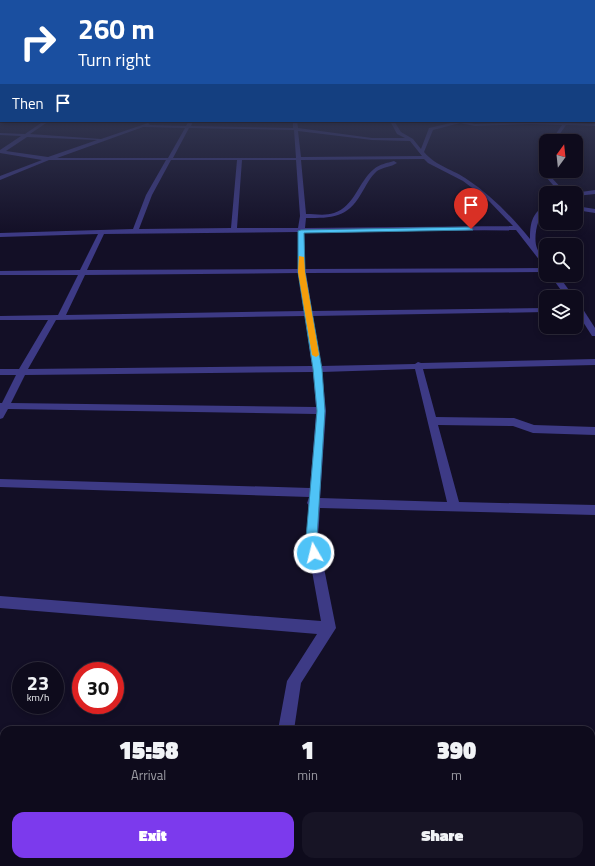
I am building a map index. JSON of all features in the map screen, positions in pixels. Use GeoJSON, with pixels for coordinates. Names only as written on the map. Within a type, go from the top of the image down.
{"type":"FeatureCollection","features":[{"type":"Feature","properties":{"kind":"street"},"geometry":{"type":"LineString","coordinates":[[10,153],[48,159],[427,158]]}},
{"type":"Feature","properties":{"kind":"street"},"geometry":{"type":"LineString","coordinates":[[0,178],[65,153]]}},
{"type":"Feature","properties":{"kind":"street"},"geometry":{"type":"LineString","coordinates":[[135,232],[149,195],[172,153]]}},
{"type":"Feature","properties":{"kind":"street"},"geometry":{"type":"LineString","coordinates":[[287,726],[294,680],[329,628],[312,538],[321,411],[318,369],[302,272],[302,216],[297,153]]}},
{"type":"Feature","properties":{"kind":"street"},"geometry":{"type":"LineString","coordinates":[[423,153],[436,166],[465,180],[490,199],[518,228],[539,255]]}},
{"type":"Feature","properties":{"kind":"street"},"geometry":{"type":"LineString","coordinates":[[302,216],[332,215],[344,210],[355,199],[378,166],[388,163],[427,158]]}},
{"type":"Feature","properties":{"kind":"street"},"geometry":{"type":"LineString","coordinates":[[234,231],[240,159]]}},
{"type":"Feature","properties":{"kind":"street"},"geometry":{"type":"LineString","coordinates":[[0,171],[15,172]]}},
{"type":"Feature","properties":{"kind":"street"},"geometry":{"type":"LineString","coordinates":[[550,178],[557,186]]}},
{"type":"Feature","properties":{"kind":"street"},"geometry":{"type":"LineString","coordinates":[[583,193],[595,192]]}},
{"type":"Feature","properties":{"kind":"street"},"geometry":{"type":"LineString","coordinates":[[583,209],[595,211]]}},
{"type":"Feature","properties":{"kind":"street"},"geometry":{"type":"LineString","coordinates":[[533,247],[535,217],[539,211]]}},
{"type":"Feature","properties":{"kind":"street"},"geometry":{"type":"LineString","coordinates":[[0,235],[102,232],[518,228]]}},
{"type":"Feature","properties":{"kind":"street"},"geometry":{"type":"LineString","coordinates":[[0,416],[2,406],[83,272],[102,232]]}},
{"type":"Feature","properties":{"kind":"street"},"geometry":{"type":"LineString","coordinates":[[0,273],[539,270]]}},
{"type":"Feature","properties":{"kind":"street"},"geometry":{"type":"LineString","coordinates":[[0,318],[539,310]]}},
{"type":"Feature","properties":{"kind":"street"},"geometry":{"type":"LineString","coordinates":[[583,317],[595,334]]}},
{"type":"Feature","properties":{"kind":"street"},"geometry":{"type":"LineString","coordinates":[[0,372],[318,369],[418,365],[595,362]]}},
{"type":"Feature","properties":{"kind":"street"},"geometry":{"type":"LineString","coordinates":[[418,365],[454,506]]}},
{"type":"Feature","properties":{"kind":"street"},"geometry":{"type":"LineString","coordinates":[[2,406],[321,411]]}},
{"type":"Feature","properties":{"kind":"street"},"geometry":{"type":"LineString","coordinates":[[433,421],[503,422],[525,425],[533,429],[595,431]]}},
{"type":"Feature","properties":{"kind":"street"},"geometry":{"type":"LineString","coordinates":[[0,483],[454,506],[595,510]]}},
{"type":"Feature","properties":{"kind":"street"},"geometry":{"type":"LineString","coordinates":[[0,602],[329,628]]}},
{"type":"Feature","properties":{"kind":"slow traffic"},"geometry":{"type":"LineString","coordinates":[[301,257],[302,272],[316,355]]}},
{"type":"Feature","properties":{"kind":"route"},"geometry":{"type":"LineString","coordinates":[[314,553],[312,538],[321,411],[318,369],[302,272],[301,231],[471,229]]}}]}
